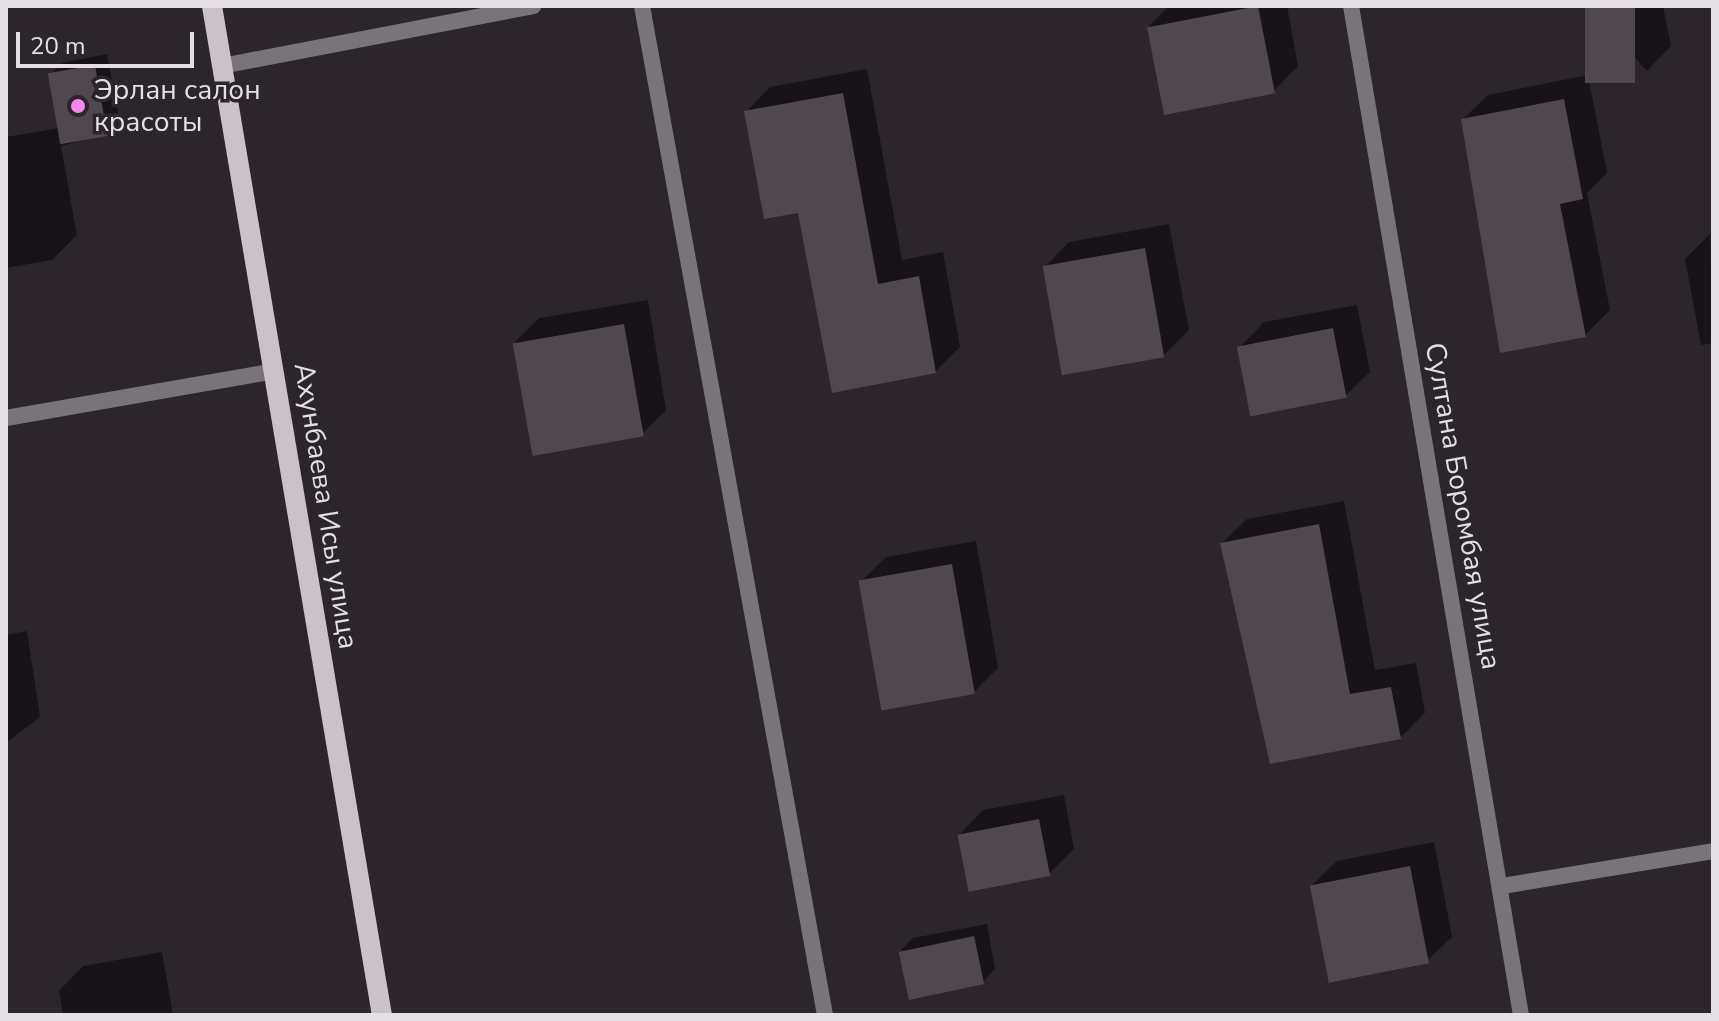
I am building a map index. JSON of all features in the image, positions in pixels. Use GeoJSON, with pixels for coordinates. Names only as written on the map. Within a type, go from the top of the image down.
{"type":"FeatureCollection","features":[{"type":"Feature","properties":{"kind":"main road","name":"Ахунбаева Исы улица"},"geometry":{"type":"LineString","coordinates":[[212,6],[382,1015]]}},
{"type":"Feature","properties":{"kind":"street"},"geometry":{"type":"LineString","coordinates":[[222,66],[533,6]]}},
{"type":"Feature","properties":{"kind":"street"},"geometry":{"type":"LineString","coordinates":[[642,6],[825,1015]]}},
{"type":"Feature","properties":{"kind":"street","name":"Султана Боромбая улица"},"geometry":{"type":"LineString","coordinates":[[1351,6],[1502,886],[1521,1015]]}},
{"type":"Feature","properties":{"kind":"street"},"geometry":{"type":"LineString","coordinates":[[6,418],[275,371]]}},
{"type":"Feature","properties":{"kind":"street"},"geometry":{"type":"LineString","coordinates":[[1502,886],[1713,851]]}},
{"type":"Feature","properties":{"kind":"building"},"geometry":{"type":"Polygon","coordinates":[[[1258,6],[1275,93],[1164,115],[1147,28],[1258,6]]]}},
{"type":"Feature","properties":{"kind":"building"},"geometry":{"type":"Polygon","coordinates":[[[1585,6],[1635,6],[1635,83],[1585,83],[1585,6]]]}},
{"type":"Feature","properties":{"kind":"building","name":"Эрлан салон красоты"},"geometry":{"type":"Polygon","coordinates":[[[95,65],[108,136],[60,144],[48,73],[95,65]]]}},
{"type":"Feature","properties":{"kind":"building"},"geometry":{"type":"Polygon","coordinates":[[[843,93],[878,284],[919,276],[936,373],[832,393],[798,213],[764,219],[744,111],[843,93]]]}},
{"type":"Feature","properties":{"kind":"building"},"geometry":{"type":"Polygon","coordinates":[[[1564,99],[1583,199],[1560,204],[1586,337],[1500,353],[1461,119],[1564,99]]]}},
{"type":"Feature","properties":{"kind":"building"},"geometry":{"type":"Polygon","coordinates":[[[1145,248],[1164,357],[1062,375],[1043,266],[1145,248]]]}},
{"type":"Feature","properties":{"kind":"building"},"geometry":{"type":"Polygon","coordinates":[[[624,324],[644,436],[533,456],[513,344],[624,324]]]}},
{"type":"Feature","properties":{"kind":"building"},"geometry":{"type":"Polygon","coordinates":[[[1333,328],[1347,398],[1250,416],[1237,347],[1333,328]]]}},
{"type":"Feature","properties":{"kind":"building"},"geometry":{"type":"Polygon","coordinates":[[[1319,524],[1350,694],[1391,687],[1401,739],[1270,764],[1220,543],[1319,524]]]}},
{"type":"Feature","properties":{"kind":"building"},"geometry":{"type":"Polygon","coordinates":[[[952,564],[975,694],[881,710],[858,580],[952,564]]]}},
{"type":"Feature","properties":{"kind":"building"},"geometry":{"type":"Polygon","coordinates":[[[1039,819],[1050,876],[969,892],[958,835],[1039,819]]]}},
{"type":"Feature","properties":{"kind":"building"},"geometry":{"type":"Polygon","coordinates":[[[1410,866],[1429,963],[1329,983],[1310,885],[1410,866]]]}},
{"type":"Feature","properties":{"kind":"building"},"geometry":{"type":"Polygon","coordinates":[[[974,936],[984,984],[909,1000],[899,952],[974,936]]]}},
{"type":"Feature","properties":{"kind":"place","name":"Эрлан салон красоты"},"geometry":{"type":"Point","coordinates":[78,106]}}]}
